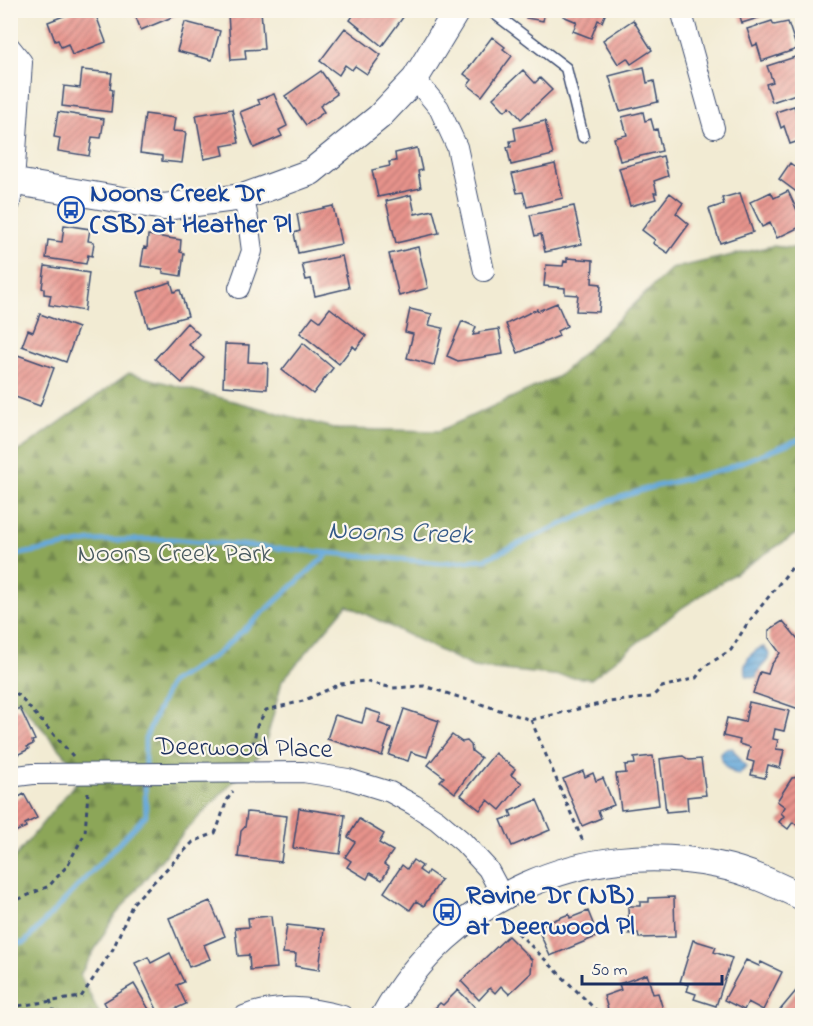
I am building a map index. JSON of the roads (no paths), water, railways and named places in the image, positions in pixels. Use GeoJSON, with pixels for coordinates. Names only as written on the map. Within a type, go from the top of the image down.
{"type":"FeatureCollection","features":[{"type":"Feature","properties":{"kind":"street"},"geometry":{"type":"LineString","coordinates":[[10,47],[22,62],[12,189],[164,207],[243,197],[310,172],[380,117],[414,79],[457,10]]}},
{"type":"Feature","properties":{"kind":"street"},"geometry":{"type":"LineString","coordinates":[[681,10],[714,128]]}},
{"type":"Feature","properties":{"kind":"street"},"geometry":{"type":"LineString","coordinates":[[414,79],[439,108],[457,147],[484,271]]}},
{"type":"Feature","properties":{"kind":"street"},"geometry":{"type":"LineString","coordinates":[[239,288],[252,251],[248,213],[243,197]]}},
{"type":"Feature","properties":{"kind":"street","name":"Deerwood Place"},"geometry":{"type":"LineString","coordinates":[[10,780],[25,774],[303,772],[359,781],[390,792],[422,810],[463,842],[488,869],[503,907]]}},
{"type":"Feature","properties":{"kind":"street"},"geometry":{"type":"LineString","coordinates":[[384,1016],[408,977],[435,946],[481,909],[503,907],[538,880],[573,867],[601,861],[634,858],[671,859],[718,865],[751,874],[802,897]]}},
{"type":"Feature","properties":{"kind":"street"},"geometry":{"type":"LineString","coordinates":[[244,1016],[273,1008],[295,1007],[317,1009],[343,1016]]}},
{"type":"Feature","properties":{"kind":"lane"},"geometry":{"type":"LineString","coordinates":[[490,10],[566,68],[583,137]]}},
{"type":"Feature","properties":{"kind":"water"},"geometry":{"type":"Polygon","coordinates":[[[764,647],[770,655],[769,658],[756,677],[747,676],[745,668],[748,659],[764,647]]]}},
{"type":"Feature","properties":{"kind":"water"},"geometry":{"type":"Polygon","coordinates":[[[732,748],[746,767],[739,775],[726,767],[721,758],[720,754],[725,749],[732,748]]]}},
{"type":"Feature","properties":{"kind":"waterway","name":"Noons Creek"},"geometry":{"type":"LineString","coordinates":[[10,556],[92,541],[171,539],[442,563],[485,559],[609,501],[649,488],[725,469],[802,438]]}},
{"type":"Feature","properties":{"kind":"waterway"},"geometry":{"type":"LineString","coordinates":[[145,769],[145,739],[170,683],[216,655],[329,553]]}},
{"type":"Feature","properties":{"kind":"waterway"},"geometry":{"type":"LineString","coordinates":[[10,943],[24,943],[146,815],[145,779]]}},
{"type":"Feature","properties":{"kind":"place","name":"Noons Creek Dr (SB) at Heather Pl"},"geometry":{"type":"Point","coordinates":[71,210]}},
{"type":"Feature","properties":{"kind":"place","name":"Ravine Dr (NB) at Deerwood Pl"},"geometry":{"type":"Point","coordinates":[447,912]}},
{"type":"Feature","properties":{"kind":"park label","name":"Noons Creek Park"},"geometry":{"type":"Point","coordinates":[175,554]}}]}
